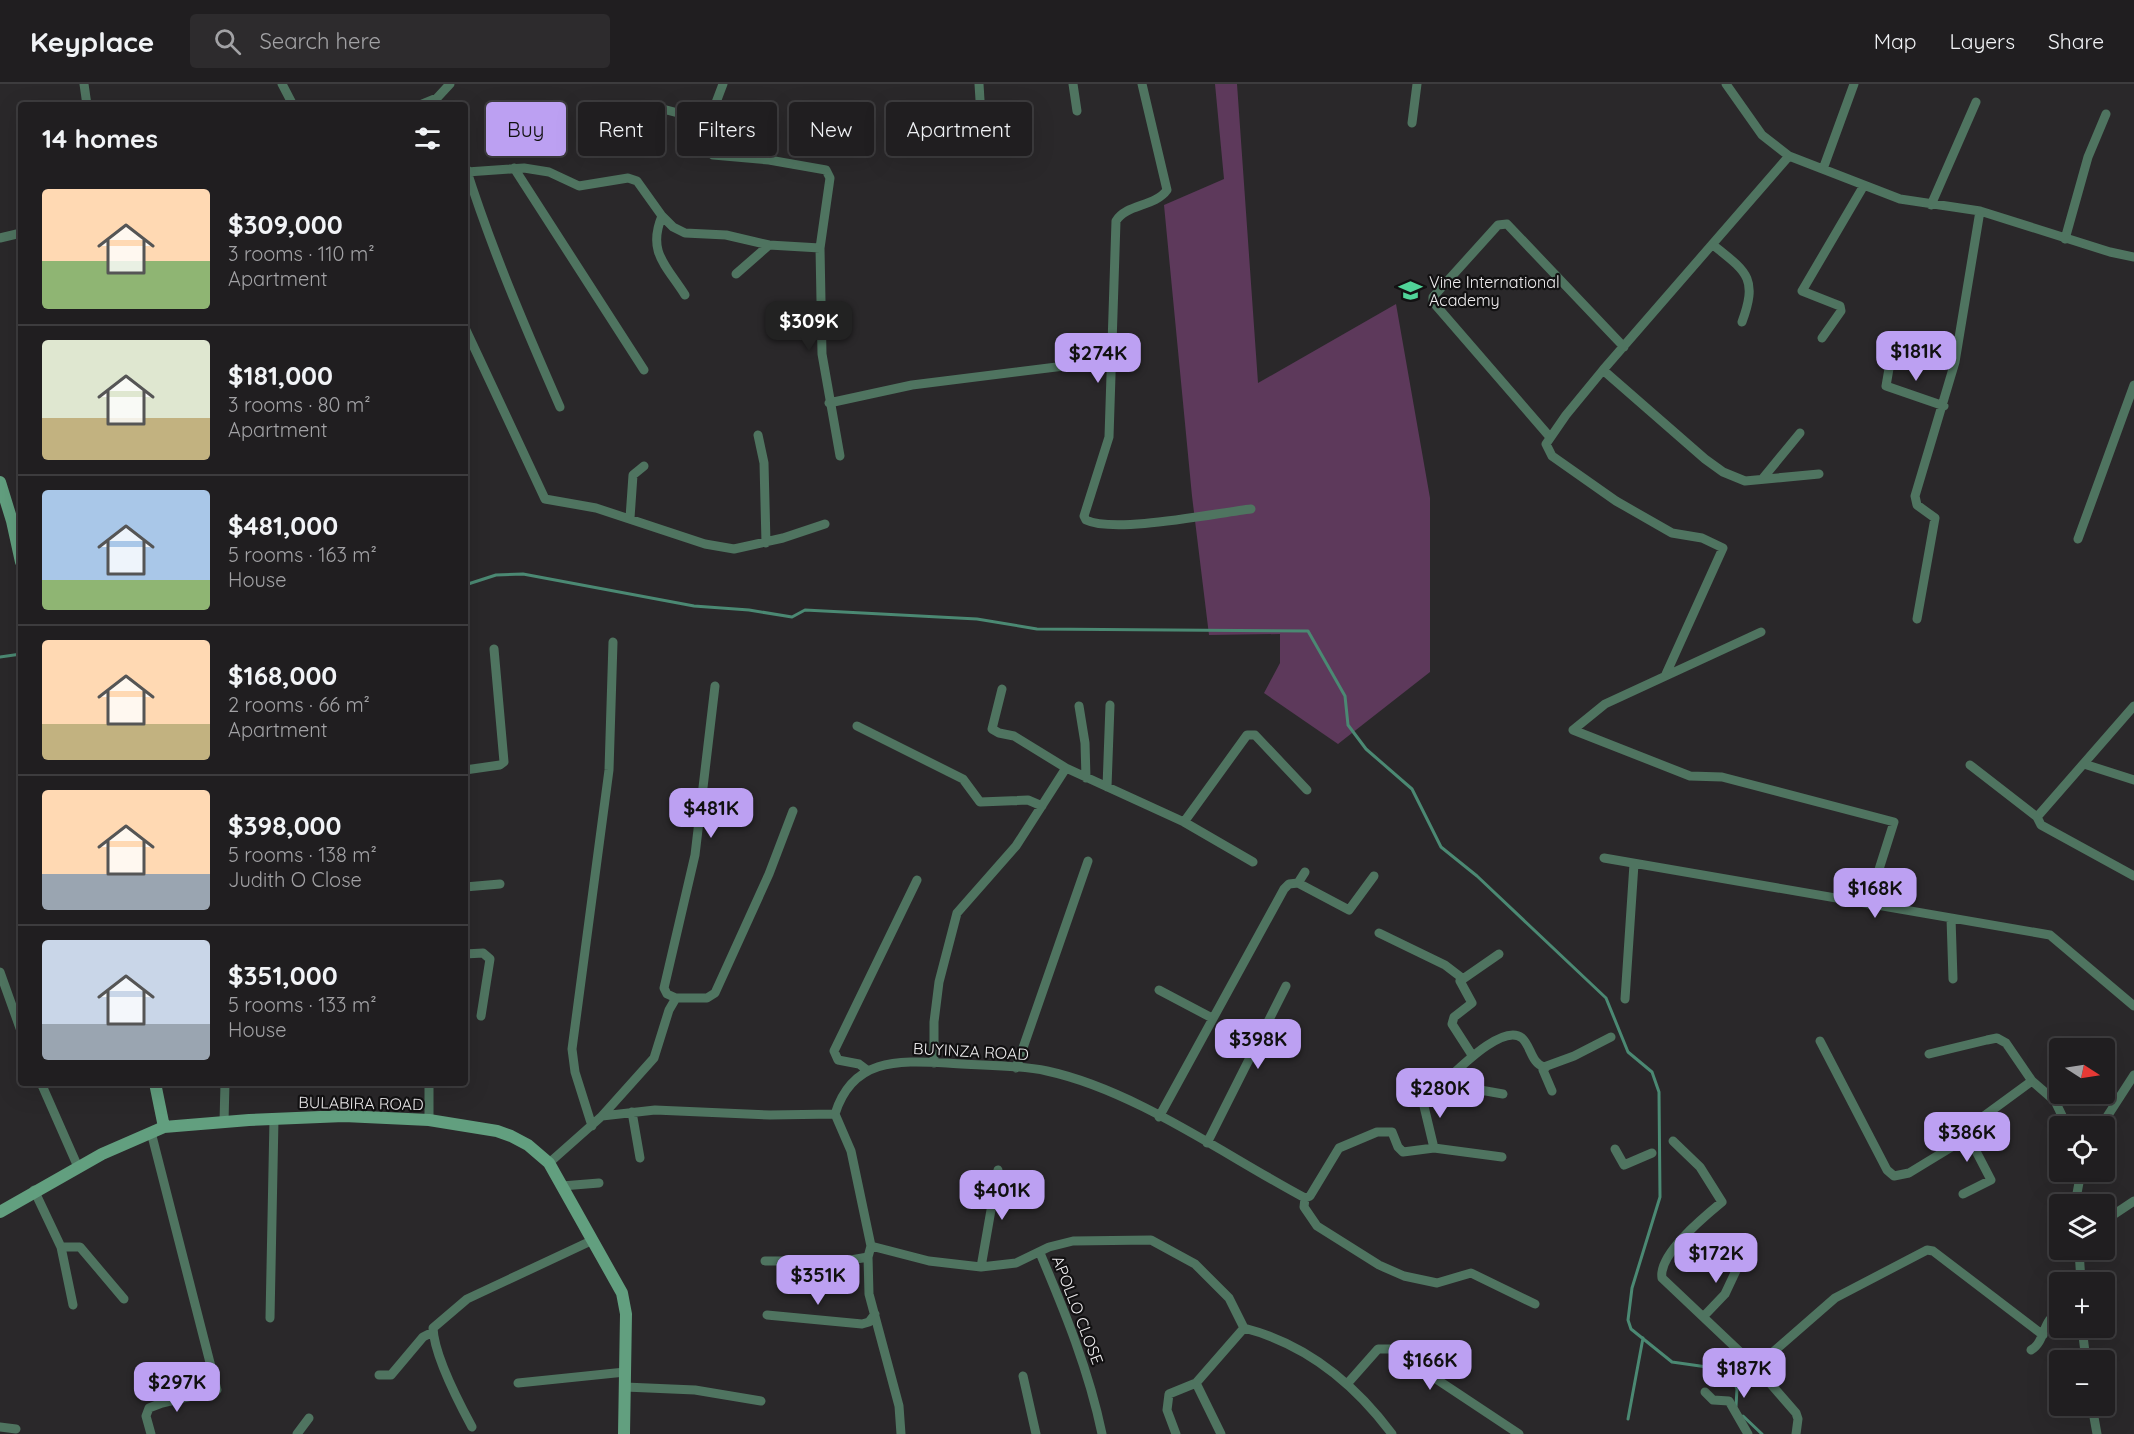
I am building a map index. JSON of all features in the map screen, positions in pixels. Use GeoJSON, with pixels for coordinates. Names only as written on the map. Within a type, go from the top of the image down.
{"type":"FeatureCollection","features":[{"type":"Feature","properties":{"kind":"street"},"geometry":{"type":"LineString","coordinates":[[84,84],[87,102]]}},
{"type":"Feature","properties":{"kind":"street"},"geometry":{"type":"LineString","coordinates":[[282,84],[291,102]]}},
{"type":"Feature","properties":{"kind":"street"},"geometry":{"type":"LineString","coordinates":[[426,102],[442,94],[450,84]]}},
{"type":"Feature","properties":{"kind":"street"},"geometry":{"type":"LineString","coordinates":[[716,102],[723,84]]}},
{"type":"Feature","properties":{"kind":"street"},"geometry":{"type":"LineString","coordinates":[[980,84],[981,102]]}},
{"type":"Feature","properties":{"kind":"street"},"geometry":{"type":"LineString","coordinates":[[1073,84],[1077,111]]}},
{"type":"Feature","properties":{"kind":"street"},"geometry":{"type":"LineString","coordinates":[[1142,84],[1167,190],[1152,202],[1123,214],[1116,221],[1109,437],[1086,509],[1086,520],[1096,523],[1139,523],[1251,509]]}},
{"type":"Feature","properties":{"kind":"street"},"geometry":{"type":"LineString","coordinates":[[1412,123],[1417,84]]}},
{"type":"Feature","properties":{"kind":"street"},"geometry":{"type":"LineString","coordinates":[[1726,84],[1762,135],[1789,156],[1900,200],[1980,211],[2065,239],[2134,257]]}},
{"type":"Feature","properties":{"kind":"street"},"geometry":{"type":"LineString","coordinates":[[1823,169],[1854,84]]}},
{"type":"Feature","properties":{"kind":"street"},"geometry":{"type":"LineString","coordinates":[[442,94],[445,102]]}},
{"type":"Feature","properties":{"kind":"street"},"geometry":{"type":"LineString","coordinates":[[1931,205],[1976,102]]}},
{"type":"Feature","properties":{"kind":"street"},"geometry":{"type":"LineString","coordinates":[[2065,239],[2088,157],[2106,114]]}},
{"type":"Feature","properties":{"kind":"street"},"geometry":{"type":"LineString","coordinates":[[723,156],[769,160],[826,170],[830,178],[820,248],[822,354],[840,456]]}},
{"type":"Feature","properties":{"kind":"street"},"geometry":{"type":"LineString","coordinates":[[1666,674],[1723,548],[1702,538],[1672,533],[1616,501],[1552,456],[1546,449],[1549,436],[1603,370],[1789,156]]}},
{"type":"Feature","properties":{"kind":"street"},"geometry":{"type":"LineString","coordinates":[[468,168],[514,168],[549,172],[579,186],[623,178],[632,179],[646,192],[662,216],[674,228],[685,233],[726,235],[769,245],[820,248]]}},
{"type":"Feature","properties":{"kind":"street"},"geometry":{"type":"LineString","coordinates":[[514,168],[644,370]]}},
{"type":"Feature","properties":{"kind":"street"},"geometry":{"type":"LineString","coordinates":[[468,175],[483,224],[515,307],[560,407]]}},
{"type":"Feature","properties":{"kind":"street"},"geometry":{"type":"LineString","coordinates":[[1822,338],[1840,312],[1840,306],[1802,291],[1863,187]]}},
{"type":"Feature","properties":{"kind":"street"},"geometry":{"type":"LineString","coordinates":[[1917,619],[1935,518],[1921,509],[1915,500],[1955,362],[1980,211]]}},
{"type":"Feature","properties":{"kind":"street"},"geometry":{"type":"LineString","coordinates":[[662,216],[655,232],[655,246],[685,296]]}},
{"type":"Feature","properties":{"kind":"street"},"geometry":{"type":"LineString","coordinates":[[1549,436],[1432,302],[1433,297],[1498,225],[1507,224],[1624,347]]}},
{"type":"Feature","properties":{"kind":"street"},"geometry":{"type":"LineString","coordinates":[[0,238],[18,234]]}},
{"type":"Feature","properties":{"kind":"street"},"geometry":{"type":"LineString","coordinates":[[736,274],[769,245]]}},
{"type":"Feature","properties":{"kind":"street"},"geometry":{"type":"LineString","coordinates":[[1713,245],[1744,270],[1748,277],[1751,290],[1742,322]]}},
{"type":"Feature","properties":{"kind":"street"},"geometry":{"type":"LineString","coordinates":[[468,334],[545,499],[596,508],[718,547],[734,549],[766,543],[825,524]]}},
{"type":"Feature","properties":{"kind":"street"},"geometry":{"type":"LineString","coordinates":[[1891,357],[1886,386],[1944,406]]}},
{"type":"Feature","properties":{"kind":"street"},"geometry":{"type":"LineString","coordinates":[[829,403],[912,385],[1113,360]]}},
{"type":"Feature","properties":{"kind":"street"},"geometry":{"type":"LineString","coordinates":[[1603,370],[1723,472],[1745,481],[1819,474]]}},
{"type":"Feature","properties":{"kind":"street"},"geometry":{"type":"LineString","coordinates":[[2078,538],[2134,385]]}},
{"type":"Feature","properties":{"kind":"street"},"geometry":{"type":"LineString","coordinates":[[1763,478],[1800,433]]}},
{"type":"Feature","properties":{"kind":"street"},"geometry":{"type":"LineString","coordinates":[[758,435],[764,463],[766,543]]}},
{"type":"Feature","properties":{"kind":"street"},"geometry":{"type":"LineString","coordinates":[[630,518],[633,475],[644,466]]}},
{"type":"Feature","properties":{"kind":"street"},"geometry":{"type":"LineString","coordinates":[[0,482],[17,520]]}},
{"type":"Feature","properties":{"kind":"street"},"geometry":{"type":"LineString","coordinates":[[1761,632],[1605,704],[1573,730],[1690,776],[1722,777],[1893,822],[1868,904]]}},
{"type":"Feature","properties":{"kind":"street"},"geometry":{"type":"LineString","coordinates":[[592,1125],[575,1072],[572,1049],[609,770],[613,642]]}},
{"type":"Feature","properties":{"kind":"street"},"geometry":{"type":"LineString","coordinates":[[468,769],[504,762],[494,649]]}},
{"type":"Feature","properties":{"kind":"street"},"geometry":{"type":"LineString","coordinates":[[716,686],[695,855],[664,988],[667,994],[676,998],[707,998],[715,993],[769,874],[793,811]]}},
{"type":"Feature","properties":{"kind":"street"},"geometry":{"type":"LineString","coordinates":[[1002,689],[992,729],[1014,736],[1076,774],[1184,822],[1252,862]]}},
{"type":"Feature","properties":{"kind":"street"},"geometry":{"type":"LineString","coordinates":[[1107,788],[1110,705]]}},
{"type":"Feature","properties":{"kind":"street"},"geometry":{"type":"LineString","coordinates":[[1079,706],[1086,778]]}},
{"type":"Feature","properties":{"kind":"street"},"geometry":{"type":"LineString","coordinates":[[2037,817],[2134,706]]}},
{"type":"Feature","properties":{"kind":"street"},"geometry":{"type":"LineString","coordinates":[[857,726],[963,779],[980,802],[1028,800],[1042,806]]}},
{"type":"Feature","properties":{"kind":"street"},"geometry":{"type":"LineString","coordinates":[[1184,822],[1247,735],[1255,735],[1307,790]]}},
{"type":"Feature","properties":{"kind":"street"},"geometry":{"type":"LineString","coordinates":[[1076,774],[1086,763]]}},
{"type":"Feature","properties":{"kind":"street"},"geometry":{"type":"LineString","coordinates":[[2085,764],[2134,780]]}},
{"type":"Feature","properties":{"kind":"street"},"geometry":{"type":"LineString","coordinates":[[1970,765],[2037,817],[2041,825],[2134,876]]}},
{"type":"Feature","properties":{"kind":"street"},"geometry":{"type":"LineString","coordinates":[[934,1062],[934,1022],[938,990],[957,913],[1012,852],[1066,768]]}},
{"type":"Feature","properties":{"kind":"street"},"geometry":{"type":"LineString","coordinates":[[1604,858],[2050,934],[2134,1006]]}},
{"type":"Feature","properties":{"kind":"street"},"geometry":{"type":"LineString","coordinates":[[1016,1068],[1088,861]]}},
{"type":"Feature","properties":{"kind":"street"},"geometry":{"type":"LineString","coordinates":[[1625,999],[1634,864]]}},
{"type":"Feature","properties":{"kind":"street"},"geometry":{"type":"LineString","coordinates":[[1298,883],[1305,873]]}},
{"type":"Feature","properties":{"kind":"street"},"geometry":{"type":"LineString","coordinates":[[1159,1117],[1280,894],[1289,884],[1298,883],[1349,910],[1374,876]]}},
{"type":"Feature","properties":{"kind":"street"},"geometry":{"type":"LineString","coordinates":[[901,1434],[899,1406],[869,1294],[868,1257],[871,1246],[851,1151],[835,1114],[839,1100],[852,1080],[867,1070],[860,1064],[838,1060],[834,1051],[917,880]]}},
{"type":"Feature","properties":{"kind":"street"},"geometry":{"type":"LineString","coordinates":[[468,887],[500,884]]}},
{"type":"Feature","properties":{"kind":"street"},"geometry":{"type":"LineString","coordinates":[[1951,918],[1953,979]]}},
{"type":"Feature","properties":{"kind":"street"},"geometry":{"type":"LineString","coordinates":[[1379,933],[1445,965],[1462,978]]}},
{"type":"Feature","properties":{"kind":"street"},"geometry":{"type":"LineString","coordinates":[[468,954],[483,953],[490,959],[481,1016]]}},
{"type":"Feature","properties":{"kind":"street"},"geometry":{"type":"LineString","coordinates":[[1472,1055],[1452,1024],[1454,1017],[1472,1003],[1460,983],[1462,978],[1499,954]]}},
{"type":"Feature","properties":{"kind":"street"},"geometry":{"type":"LineString","coordinates":[[0,972],[18,1023]]}},
{"type":"Feature","properties":{"kind":"street"},"geometry":{"type":"LineString","coordinates":[[1207,1143],[1286,986]]}},
{"type":"Feature","properties":{"kind":"street"},"geometry":{"type":"LineString","coordinates":[[1160,990],[1212,1018]]}},
{"type":"Feature","properties":{"kind":"street"},"geometry":{"type":"LineString","coordinates":[[549,1163],[602,1116],[654,1058],[669,1010],[676,998]]}},
{"type":"Feature","properties":{"kind":"street"},"geometry":{"type":"LineString","coordinates":[[1434,1148],[1421,1100],[1423,1096],[1439,1087],[1472,1055],[1505,1038],[1515,1036],[1523,1040],[1539,1065],[1547,1066]]}},
{"type":"Feature","properties":{"kind":"street"},"geometry":{"type":"LineString","coordinates":[[1552,1091],[1543,1070],[1547,1066],[1611,1036]]}},
{"type":"Feature","properties":{"kind":"street"},"geometry":{"type":"LineString","coordinates":[[1929,1054],[1997,1038],[2015,1053],[2032,1081],[2055,1101],[2062,1116]]}},
{"type":"Feature","properties":{"kind":"street"},"geometry":{"type":"LineString","coordinates":[[1820,1041],[1887,1170],[1894,1176],[1909,1173],[1950,1148],[1965,1130],[2032,1081]]}},
{"type":"Feature","properties":{"kind":"street","name":"BUYINZA ROAD"},"geometry":{"type":"LineString","coordinates":[[867,1070],[901,1064],[934,1062],[1016,1068],[1057,1074],[1115,1095],[1305,1198]]}},
{"type":"Feature","properties":{"kind":"street"},"geometry":{"type":"LineString","coordinates":[[2107,1116],[2134,1075]]}},
{"type":"Feature","properties":{"kind":"street"},"geometry":{"type":"LineString","coordinates":[[42,1086],[78,1167]]}},
{"type":"Feature","properties":{"kind":"street"},"geometry":{"type":"LineString","coordinates":[[156,1086],[164,1127]]}},
{"type":"Feature","properties":{"kind":"street"},"geometry":{"type":"LineString","coordinates":[[224,1122],[225,1086]]}},
{"type":"Feature","properties":{"kind":"street"},"geometry":{"type":"LineString","coordinates":[[429,1086],[429,1120]]}},
{"type":"Feature","properties":{"kind":"street"},"geometry":{"type":"LineString","coordinates":[[1439,1087],[1463,1087],[1503,1094]]}},
{"type":"Feature","properties":{"kind":"street"},"geometry":{"type":"LineString","coordinates":[[602,1116],[632,1112],[835,1114]]}},
{"type":"Feature","properties":{"kind":"street"},"geometry":{"type":"LineString","coordinates":[[632,1112],[640,1158]]}},
{"type":"Feature","properties":{"kind":"street","name":"BULABIRA ROAD"},"geometry":{"type":"LineString","coordinates":[[0,1212],[34,1190],[78,1167],[164,1127],[344,1116],[429,1120],[497,1131],[528,1145],[549,1163],[622,1293],[626,1314],[624,1434]]}},
{"type":"Feature","properties":{"kind":"street"},"geometry":{"type":"LineString","coordinates":[[270,1318],[274,1119]]}},
{"type":"Feature","properties":{"kind":"street"},"geometry":{"type":"LineString","coordinates":[[1502,1157],[1434,1148],[1403,1152],[1398,1148],[1392,1132],[1386,1130],[1343,1146],[1310,1196],[1305,1198],[1304,1207],[1317,1226],[1379,1265],[1427,1283],[1444,1281],[1471,1273],[1535,1304]]}},
{"type":"Feature","properties":{"kind":"street"},"geometry":{"type":"LineString","coordinates":[[1963,1194],[1991,1180],[1965,1130]]}},
{"type":"Feature","properties":{"kind":"street"},"geometry":{"type":"LineString","coordinates":[[151,1132],[217,1390],[162,1402],[149,1408],[146,1416],[151,1434]]}},
{"type":"Feature","properties":{"kind":"street"},"geometry":{"type":"LineString","coordinates":[[1673,1141],[1700,1167],[1722,1202],[1689,1230],[1661,1272],[1662,1278],[1756,1367],[1796,1413],[1798,1419],[1796,1434]]}},
{"type":"Feature","properties":{"kind":"street"},"geometry":{"type":"LineString","coordinates":[[1615,1149],[1624,1165],[1652,1152]]}},
{"type":"Feature","properties":{"kind":"street"},"geometry":{"type":"LineString","coordinates":[[981,1267],[998,1170]]}},
{"type":"Feature","properties":{"kind":"street"},"geometry":{"type":"LineString","coordinates":[[562,1186],[599,1183]]}},
{"type":"Feature","properties":{"kind":"street"},"geometry":{"type":"LineString","coordinates":[[34,1190],[62,1247],[73,1305]]}},
{"type":"Feature","properties":{"kind":"street"},"geometry":{"type":"LineString","coordinates":[[2115,1214],[2134,1201]]}},
{"type":"Feature","properties":{"kind":"street"},"geometry":{"type":"LineString","coordinates":[[1040,1253],[1049,1247],[1073,1241],[1145,1238],[1158,1242],[1195,1264],[1219,1287],[1234,1305],[1245,1328],[1273,1336],[1299,1348],[1347,1384],[1392,1434]]}},
{"type":"Feature","properties":{"kind":"street"},"geometry":{"type":"LineString","coordinates":[[472,1427],[433,1332],[436,1324],[467,1299],[592,1240]]}},
{"type":"Feature","properties":{"kind":"street","name":"APOLLO CLOSE"},"geometry":{"type":"LineString","coordinates":[[871,1246],[929,1261],[981,1267],[1016,1263],[1040,1253],[1081,1355],[1096,1403],[1102,1434]]}},
{"type":"Feature","properties":{"kind":"street"},"geometry":{"type":"LineString","coordinates":[[62,1247],[80,1247],[124,1299]]}},
{"type":"Feature","properties":{"kind":"street"},"geometry":{"type":"LineString","coordinates":[[1756,1367],[1835,1298],[1927,1250],[1933,1251],[2043,1335]]}},
{"type":"Feature","properties":{"kind":"street"},"geometry":{"type":"LineString","coordinates":[[765,1261],[845,1261],[868,1257]]}},
{"type":"Feature","properties":{"kind":"street"},"geometry":{"type":"LineString","coordinates":[[1704,1316],[1731,1286],[1741,1260]]}},
{"type":"Feature","properties":{"kind":"street"},"geometry":{"type":"LineString","coordinates":[[767,1314],[862,1324],[870,1322],[875,1314]]}},
{"type":"Feature","properties":{"kind":"street"},"geometry":{"type":"LineString","coordinates":[[2031,1350],[2039,1343],[2049,1319]]}},
{"type":"Feature","properties":{"kind":"street"},"geometry":{"type":"LineString","coordinates":[[1176,1434],[1167,1410],[1168,1395],[1196,1383],[1245,1328]]}},
{"type":"Feature","properties":{"kind":"street"},"geometry":{"type":"LineString","coordinates":[[379,1375],[391,1375],[423,1337],[433,1332]]}},
{"type":"Feature","properties":{"kind":"street"},"geometry":{"type":"LineString","coordinates":[[1347,1384],[1378,1349],[1391,1349],[1519,1434]]}},
{"type":"Feature","properties":{"kind":"street"},"geometry":{"type":"LineString","coordinates":[[518,1383],[625,1372]]}},
{"type":"Feature","properties":{"kind":"street"},"geometry":{"type":"LineString","coordinates":[[1023,1376],[1036,1434]]}},
{"type":"Feature","properties":{"kind":"street"},"geometry":{"type":"LineString","coordinates":[[1196,1383],[1221,1434]]}},
{"type":"Feature","properties":{"kind":"street"},"geometry":{"type":"LineString","coordinates":[[625,1387],[695,1390],[761,1401]]}},
{"type":"Feature","properties":{"kind":"street"},"geometry":{"type":"LineString","coordinates":[[1705,1392],[1713,1400],[1729,1401],[1748,1434]]}},
{"type":"Feature","properties":{"kind":"street"},"geometry":{"type":"LineString","coordinates":[[2094,1416],[2097,1434]]}},
{"type":"Feature","properties":{"kind":"street"},"geometry":{"type":"LineString","coordinates":[[297,1434],[309,1418]]}},
{"type":"Feature","properties":{"kind":"street"},"geometry":{"type":"LineString","coordinates":[[0,1427],[16,1429]]}},
{"type":"Feature","properties":{"kind":"shaded area"},"geometry":{"type":"Polygon","coordinates":[[[1215,84],[1237,84],[1258,383],[1396,304],[1430,498],[1430,672],[1338,744],[1264,693],[1280,663],[1280,634],[1209,635],[1192,496],[1164,205],[1224,179],[1215,84]]]}},
{"type":"Feature","properties":{"kind":"waterway"},"geometry":{"type":"LineString","coordinates":[[468,584],[496,575],[523,574],[694,606],[749,610],[792,617],[805,610],[977,619],[1037,629],[1308,631],[1345,696],[1348,725],[1366,749],[1412,789],[1441,847],[1477,876],[1606,998],[1628,1052],[1652,1072],[1659,1092],[1660,1197],[1632,1288],[1628,1320],[1631,1329],[1672,1362],[1721,1369],[1731,1375],[1737,1389],[1736,1406]]}},
{"type":"Feature","properties":{"kind":"waterway"},"geometry":{"type":"LineString","coordinates":[[0,657],[18,654]]}},
{"type":"Feature","properties":{"kind":"waterway"},"geometry":{"type":"LineString","coordinates":[[1628,1419],[1643,1338]]}},
{"type":"Feature","properties":{"kind":"waterway"},"geometry":{"type":"LineString","coordinates":[[1743,1416],[1762,1434]]}},
{"type":"Feature","properties":{"kind":"place","name":"Vine International Academy"},"geometry":{"type":"Point","coordinates":[1411,291]}}]}
